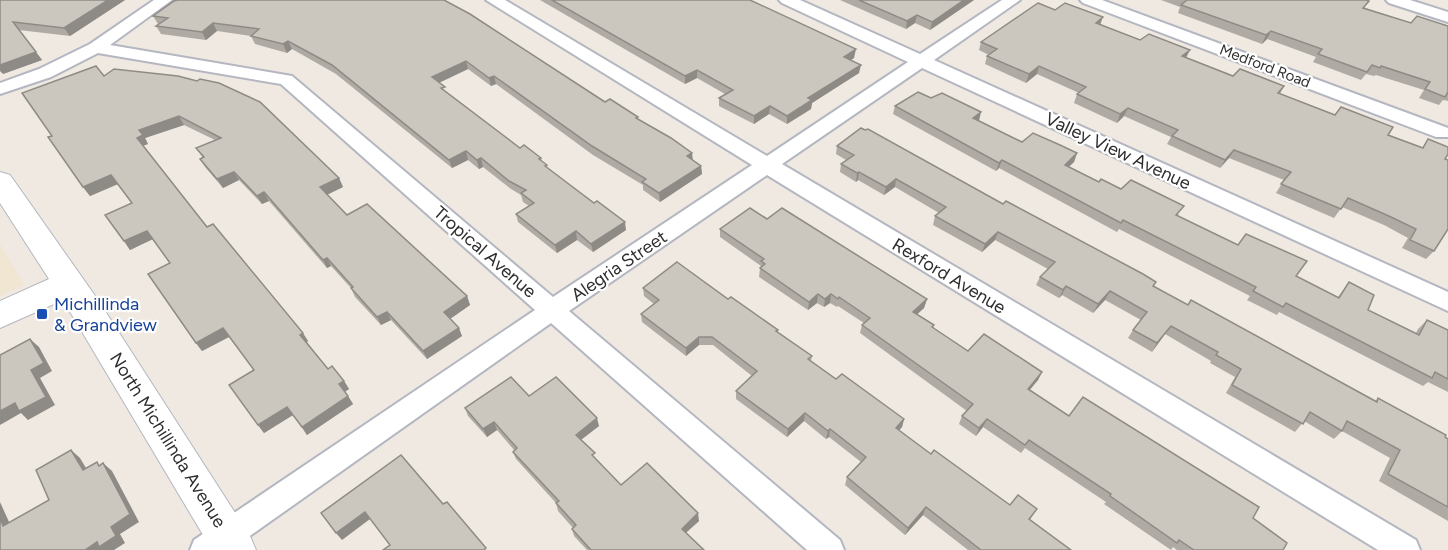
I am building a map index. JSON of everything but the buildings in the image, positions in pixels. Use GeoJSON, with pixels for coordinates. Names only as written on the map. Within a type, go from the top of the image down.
{"type":"FeatureCollection","features":[{"type":"Feature","properties":{"kind":"street"},"geometry":{"type":"LineString","coordinates":[[0,89],[45,73],[96,48],[164,0]]}},
{"type":"Feature","properties":{"kind":"street","name":"Rexford Avenue"},"geometry":{"type":"LineString","coordinates":[[494,0],[1405,550]]}},
{"type":"Feature","properties":{"kind":"street","name":"Valley View Avenue"},"geometry":{"type":"LineString","coordinates":[[787,0],[1448,303]]}},
{"type":"Feature","properties":{"kind":"street","name":"Alegria Street"},"geometry":{"type":"LineString","coordinates":[[223,545],[552,310],[1012,0]]}},
{"type":"Feature","properties":{"kind":"street","name":"Medford Road"},"geometry":{"type":"LineString","coordinates":[[1088,0],[1443,133]]}},
{"type":"Feature","properties":{"kind":"street"},"geometry":{"type":"LineString","coordinates":[[1394,0],[1448,17]]}},
{"type":"Feature","properties":{"kind":"street","name":"Tropical Avenue"},"geometry":{"type":"LineString","coordinates":[[96,48],[286,80],[829,550]]}},
{"type":"Feature","properties":{"kind":"street","name":"North Michillinda Avenue"},"geometry":{"type":"LineString","coordinates":[[0,181],[67,284],[86,309],[211,514],[223,545]]}},
{"type":"Feature","properties":{"kind":"street"},"geometry":{"type":"LineString","coordinates":[[0,315],[67,284]]}},
{"type":"Feature","properties":{"kind":"shaded area"},"geometry":{"type":"Polygon","coordinates":[[[0,244],[24,285],[0,296],[0,244]]]}},
{"type":"Feature","properties":{"kind":"place","name":"Michillinda & Grandview"},"geometry":{"type":"Point","coordinates":[42,314]}}]}
